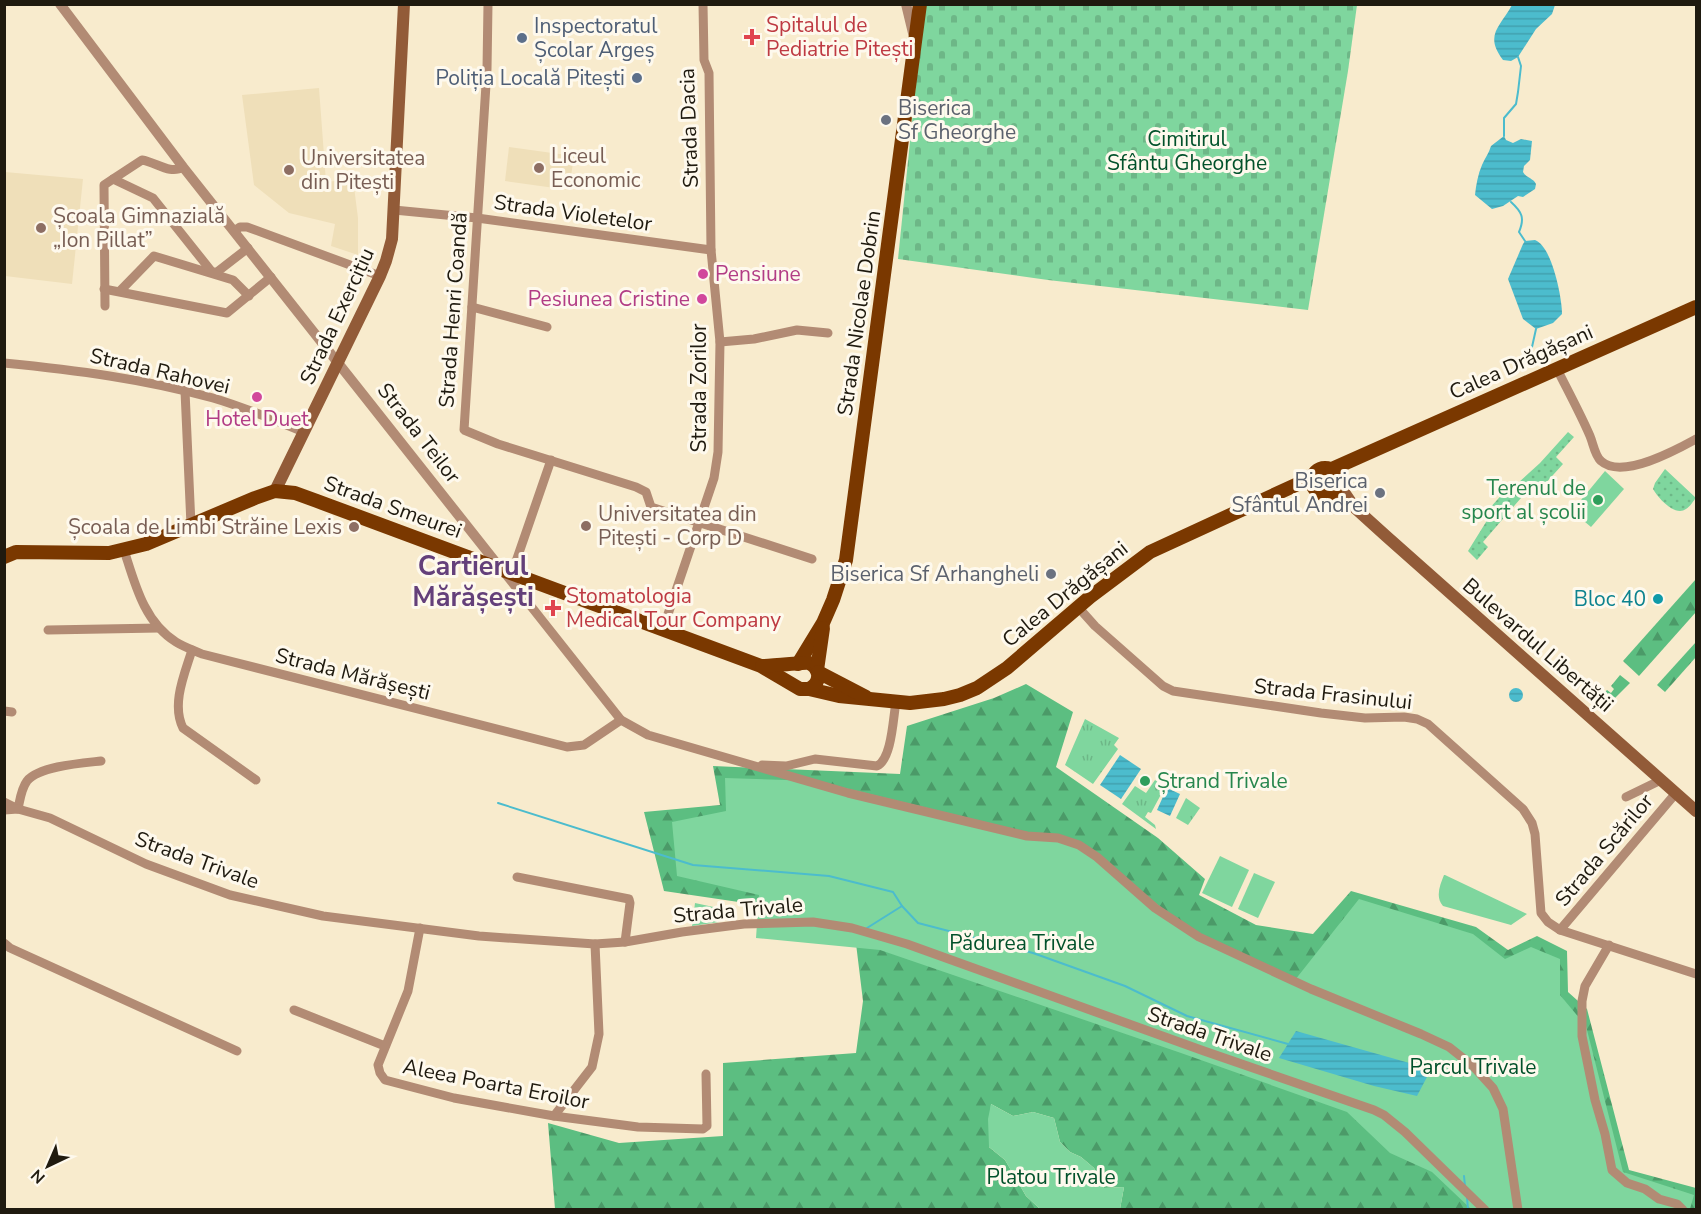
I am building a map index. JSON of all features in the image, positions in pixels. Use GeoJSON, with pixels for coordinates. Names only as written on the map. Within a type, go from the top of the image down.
{"type":"FeatureCollection","features":[{"type":"Feature","properties":{"kind":"main road","name":"Strada Exercițiu"},"geometry":{"type":"LineString","coordinates":[[275,491],[380,276],[390,249],[404,4]]}},
{"type":"Feature","properties":{"kind":"main road","name":"Strada Nicolae Dobrin"},"geometry":{"type":"LineString","coordinates":[[797,664],[823,623],[846,560],[920,4]]}},
{"type":"Feature","properties":{"kind":"main road","name":"Calea Drăgășani"},"geometry":{"type":"LineString","coordinates":[[809,689],[838,696],[896,702],[944,699],[977,688],[1007,668],[1078,607],[1150,552],[1279,492],[1314,483],[1323,468],[1335,482],[1362,455],[1696,307]]}},
{"type":"Feature","properties":{"kind":"main road"},"geometry":{"type":"LineString","coordinates":[[1314,483],[1321,494],[1335,482]]}},
{"type":"Feature","properties":{"kind":"main road","name":"Bulevardul Libertății"},"geometry":{"type":"LineString","coordinates":[[1335,482],[1354,507],[1494,634],[1696,811]]}},
{"type":"Feature","properties":{"kind":"main road","name":"Strada Smeurei"},"geometry":{"type":"LineString","coordinates":[[275,491],[296,493],[507,571],[761,666],[793,684]]}},
{"type":"Feature","properties":{"kind":"main road"},"geometry":{"type":"LineString","coordinates":[[4,557],[16,552],[93,554],[124,550],[146,544],[275,491]]}},
{"type":"Feature","properties":{"kind":"main road","name":"Strada Nicolae Dobrin"},"geometry":{"type":"LineString","coordinates":[[817,671],[823,623]]}},
{"type":"Feature","properties":{"kind":"main road","name":"Strada Smeurei"},"geometry":{"type":"LineString","coordinates":[[761,666],[797,664]]}},
{"type":"Feature","properties":{"kind":"main road"},"geometry":{"type":"LineString","coordinates":[[797,664],[810,664],[817,671],[816,684],[809,689],[800,690],[793,684],[790,676],[797,664]]}},
{"type":"Feature","properties":{"kind":"main road","name":"Calea Drăgășani"},"geometry":{"type":"LineString","coordinates":[[817,671],[873,700]]}},
{"type":"Feature","properties":{"kind":"street","name":"Strada Teilor"},"geometry":{"type":"LineString","coordinates":[[60,4],[183,167],[507,571],[621,720],[648,735],[819,784],[1027,836],[1058,838],[1079,845],[1097,857],[1155,908],[1199,937],[1271,972],[1389,1019],[1449,1047],[1473,1066],[1493,1088],[1503,1109],[1518,1209]]}},
{"type":"Feature","properties":{"kind":"street","name":"Strada Henri Coandă"},"geometry":{"type":"LineString","coordinates":[[488,4],[487,69],[464,430],[498,444],[636,487],[646,492],[651,507],[699,523]]}},
{"type":"Feature","properties":{"kind":"street","name":"Strada Dacia"},"geometry":{"type":"LineString","coordinates":[[703,4],[704,60],[709,73],[711,250]]}},
{"type":"Feature","properties":{"kind":"street"},"geometry":{"type":"LineString","coordinates":[[906,4],[915,44]]}},
{"type":"Feature","properties":{"kind":"street"},"geometry":{"type":"LineString","coordinates":[[105,306],[104,185],[142,160],[151,161],[172,170],[183,167]]}},
{"type":"Feature","properties":{"kind":"street"},"geometry":{"type":"LineString","coordinates":[[113,179],[153,198],[212,272]]}},
{"type":"Feature","properties":{"kind":"street","name":"Strada Violetelor"},"geometry":{"type":"LineString","coordinates":[[394,210],[477,218],[711,250]]}},
{"type":"Feature","properties":{"kind":"street"},"geometry":{"type":"LineString","coordinates":[[234,231],[240,227],[247,227],[380,276]]}},
{"type":"Feature","properties":{"kind":"street"},"geometry":{"type":"LineString","coordinates":[[212,272],[217,272],[248,248]]}},
{"type":"Feature","properties":{"kind":"street","name":"Strada Zorilor"},"geometry":{"type":"LineString","coordinates":[[663,630],[714,478],[718,452],[720,342],[711,250]]}},
{"type":"Feature","properties":{"kind":"street"},"geometry":{"type":"LineString","coordinates":[[120,291],[154,256],[233,280],[249,296]]}},
{"type":"Feature","properties":{"kind":"street"},"geometry":{"type":"LineString","coordinates":[[104,289],[222,312],[231,310],[271,277]]}},
{"type":"Feature","properties":{"kind":"street"},"geometry":{"type":"LineString","coordinates":[[472,307],[547,327]]}},
{"type":"Feature","properties":{"kind":"street"},"geometry":{"type":"LineString","coordinates":[[720,342],[754,339],[797,330],[828,333]]}},
{"type":"Feature","properties":{"kind":"street","name":"Strada Rahovei"},"geometry":{"type":"LineString","coordinates":[[4,363],[107,374],[185,391],[231,404],[304,432]]}},
{"type":"Feature","properties":{"kind":"street"},"geometry":{"type":"LineString","coordinates":[[1557,369],[1589,434],[1598,458],[1606,464],[1625,467],[1651,460],[1696,439]]}},
{"type":"Feature","properties":{"kind":"street"},"geometry":{"type":"LineString","coordinates":[[185,391],[191,525]]}},
{"type":"Feature","properties":{"kind":"street"},"geometry":{"type":"LineString","coordinates":[[507,571],[551,460]]}},
{"type":"Feature","properties":{"kind":"street"},"geometry":{"type":"LineString","coordinates":[[699,523],[812,559]]}},
{"type":"Feature","properties":{"kind":"street","name":"Strada Mărășești"},"geometry":{"type":"LineString","coordinates":[[124,550],[139,598],[159,628],[176,643],[202,654],[567,747],[584,745],[621,720]]}},
{"type":"Feature","properties":{"kind":"street","name":"Strada Frasinului"},"geometry":{"type":"LineString","coordinates":[[1078,607],[1163,686],[1173,691],[1321,713],[1365,717],[1404,717],[1428,724],[1528,816],[1535,834],[1541,913],[1548,922],[1560,930]]}},
{"type":"Feature","properties":{"kind":"street"},"geometry":{"type":"LineString","coordinates":[[48,630],[159,628]]}},
{"type":"Feature","properties":{"kind":"street"},"geometry":{"type":"LineString","coordinates":[[192,650],[183,678],[179,720],[183,728],[256,780]]}},
{"type":"Feature","properties":{"kind":"street"},"geometry":{"type":"LineString","coordinates":[[747,764],[786,766],[815,759],[877,766],[883,764],[888,753],[896,702]]}},
{"type":"Feature","properties":{"kind":"street"},"geometry":{"type":"LineString","coordinates":[[18,809],[22,791],[28,780],[36,775],[66,766],[101,761]]}},
{"type":"Feature","properties":{"kind":"street"},"geometry":{"type":"LineString","coordinates":[[1626,796],[1661,780]]}},
{"type":"Feature","properties":{"kind":"street","name":"Strada Scărilor"},"geometry":{"type":"LineString","coordinates":[[1560,930],[1676,793]]}},
{"type":"Feature","properties":{"kind":"street","name":"Strada Trivale"},"geometry":{"type":"LineString","coordinates":[[4,802],[18,809],[50,818],[146,864],[230,895],[323,915],[479,936],[595,944],[625,942],[692,930],[780,922],[813,922],[852,928],[906,944],[1204,1052],[1374,1110],[1405,1132],[1485,1209]]}},
{"type":"Feature","properties":{"kind":"street","name":"Strada Trivale"},"geometry":{"type":"LineString","coordinates":[[4,810],[18,809]]}},
{"type":"Feature","properties":{"kind":"street"},"geometry":{"type":"LineString","coordinates":[[517,877],[629,899],[625,942]]}},
{"type":"Feature","properties":{"kind":"street","name":"Aleea Poarta Eroilor"},"geometry":{"type":"LineString","coordinates":[[420,928],[408,991],[378,1065],[385,1080],[454,1098],[554,1116],[638,1127],[706,1129],[706,1074]]}},
{"type":"Feature","properties":{"kind":"street"},"geometry":{"type":"LineString","coordinates":[[1560,930],[1696,974]]}},
{"type":"Feature","properties":{"kind":"street"},"geometry":{"type":"LineString","coordinates":[[4,943],[10,948],[237,1051]]}},
{"type":"Feature","properties":{"kind":"street"},"geometry":{"type":"LineString","coordinates":[[554,1116],[592,1067],[599,1034],[595,944]]}},
{"type":"Feature","properties":{"kind":"street"},"geometry":{"type":"LineString","coordinates":[[1609,945],[1585,986],[1582,1001],[1582,1036],[1612,1170],[1627,1183],[1645,1189],[1659,1199],[1677,1204],[1683,1209]]}},
{"type":"Feature","properties":{"kind":"street"},"geometry":{"type":"LineString","coordinates":[[294,1010],[385,1046]]}},
{"type":"Feature","properties":{"kind":"shaded area","name":"Universitatea din Pitești"},"geometry":{"type":"Polygon","coordinates":[[[319,88],[326,182],[353,179],[358,218],[358,255],[331,246],[335,224],[289,213],[254,185],[242,95],[319,88]]]}},
{"type":"Feature","properties":{"kind":"shaded area","name":"Liceul Economic"},"geometry":{"type":"Polygon","coordinates":[[[509,147],[574,156],[569,190],[505,181],[509,147]]]}},
{"type":"Feature","properties":{"kind":"shaded area","name":"Școala Gimnazială „Ion Pillat”"},"geometry":{"type":"Polygon","coordinates":[[[5,172],[83,179],[72,284],[5,276],[5,172]]]}},
{"type":"Feature","properties":{"kind":"green space","name":"Cimitirul Sfântu Gheorghe"},"geometry":{"type":"Polygon","coordinates":[[[924,5],[1357,5],[1308,310],[1048,280],[898,259],[924,5]]]}},
{"type":"Feature","properties":{"kind":"green space"},"geometry":{"type":"Polygon","coordinates":[[[1568,432],[1574,437],[1556,457],[1563,464],[1534,496],[1527,491],[1483,542],[1488,547],[1477,560],[1468,551],[1491,514],[1488,510],[1506,490],[1508,492],[1540,463],[1568,432]]]}},
{"type":"Feature","properties":{"kind":"green space"},"geometry":{"type":"Polygon","coordinates":[[[1665,469],[1696,498],[1682,511],[1672,509],[1653,489],[1665,469]]]}},
{"type":"Feature","properties":{"kind":"green space","name":"Terenul de sport al școlii"},"geometry":{"type":"Polygon","coordinates":[[[1605,471],[1624,489],[1591,527],[1572,511],[1605,471]]]}},
{"type":"Feature","properties":{"kind":"green space"},"geometry":{"type":"Polygon","coordinates":[[[1696,579],[1696,612],[1639,676],[1623,661],[1696,579]]]}},
{"type":"Feature","properties":{"kind":"green space"},"geometry":{"type":"Polygon","coordinates":[[[1696,642],[1696,657],[1665,692],[1657,685],[1696,642]]]}},
{"type":"Feature","properties":{"kind":"green space"},"geometry":{"type":"Polygon","coordinates":[[[1620,675],[1630,683],[1604,709],[1596,701],[1607,690],[1611,693],[1614,689],[1611,686],[1620,675]]]}},
{"type":"Feature","properties":{"kind":"green space","name":"Pădurea Trivale"},"geometry":{"type":"Polygon","coordinates":[[[1026,684],[1073,712],[1056,767],[1158,838],[1205,879],[1199,895],[1256,925],[1313,934],[1351,891],[1476,927],[1508,950],[1537,936],[1567,951],[1568,992],[1587,1009],[1629,1170],[1696,1188],[1696,1209],[1120,1209],[1124,1187],[1104,1188],[1094,1168],[1081,1157],[1070,1152],[1060,1142],[1054,1118],[1033,1112],[1013,1116],[991,1104],[989,1147],[1005,1160],[1026,1196],[1040,1209],[555,1209],[548,1123],[619,1143],[723,1136],[723,1063],[856,1053],[863,1001],[853,919],[664,891],[644,812],[720,805],[713,766],[900,774],[907,726],[994,698],[1026,684]]]}},
{"type":"Feature","properties":{"kind":"green space"},"geometry":{"type":"Polygon","coordinates":[[[1085,719],[1119,738],[1114,745],[1118,749],[1093,784],[1065,765],[1085,719]]]}},
{"type":"Feature","properties":{"kind":"green space","name":"Parcul Trivale"},"geometry":{"type":"Polygon","coordinates":[[[725,778],[816,781],[1026,832],[1064,838],[1200,935],[1295,980],[1359,899],[1473,934],[1505,959],[1531,947],[1560,959],[1560,995],[1586,1026],[1623,1172],[1694,1195],[1690,1209],[1471,1209],[1432,1172],[1390,1153],[1347,1112],[880,950],[756,938],[759,895],[677,876],[672,822],[726,811],[725,778]]]}},
{"type":"Feature","properties":{"kind":"green space"},"geometry":{"type":"Polygon","coordinates":[[[1155,780],[1165,787],[1151,813],[1148,812],[1145,817],[1155,825],[1156,829],[1122,804],[1135,786],[1146,793],[1155,780]]]}},
{"type":"Feature","properties":{"kind":"green space"},"geometry":{"type":"Polygon","coordinates":[[[1186,798],[1200,808],[1188,825],[1176,818],[1186,798]]]}},
{"type":"Feature","properties":{"kind":"green space"},"geometry":{"type":"Polygon","coordinates":[[[1220,856],[1249,870],[1232,907],[1202,893],[1220,856]]]}},
{"type":"Feature","properties":{"kind":"green space"},"geometry":{"type":"Polygon","coordinates":[[[1254,873],[1275,882],[1258,918],[1238,909],[1254,873]]]}},
{"type":"Feature","properties":{"kind":"green space"},"geometry":{"type":"Polygon","coordinates":[[[1444,875],[1527,914],[1511,925],[1443,906],[1439,895],[1444,875]]]}},
{"type":"Feature","properties":{"kind":"green space"},"geometry":{"type":"Polygon","coordinates":[[[695,903],[718,908],[719,922],[692,926],[695,903]]]}},
{"type":"Feature","properties":{"kind":"green space","name":"Platou Trivale"},"geometry":{"type":"Polygon","coordinates":[[[991,1104],[1013,1116],[1033,1112],[1054,1118],[1060,1142],[1070,1152],[1081,1157],[1094,1168],[1104,1188],[1124,1187],[1120,1209],[1040,1209],[1026,1196],[1005,1160],[989,1147],[988,1119],[991,1104]]]}},
{"type":"Feature","properties":{"kind":"water"},"geometry":{"type":"Polygon","coordinates":[[[1512,5],[1555,5],[1552,14],[1536,29],[1518,57],[1511,61],[1503,60],[1497,51],[1494,37],[1512,5]]]}},
{"type":"Feature","properties":{"kind":"water"},"geometry":{"type":"Polygon","coordinates":[[[1504,136],[1506,140],[1513,143],[1521,139],[1532,141],[1530,160],[1524,166],[1523,172],[1536,184],[1535,189],[1523,197],[1518,196],[1503,206],[1492,209],[1475,195],[1476,187],[1478,176],[1491,146],[1504,136]]]}},
{"type":"Feature","properties":{"kind":"water"},"geometry":{"type":"Polygon","coordinates":[[[1535,240],[1541,244],[1551,262],[1558,285],[1562,314],[1553,323],[1536,329],[1523,319],[1508,279],[1525,241],[1535,240]]]}},
{"type":"Feature","properties":{"kind":"water"},"geometry":{"type":"Polygon","coordinates":[[[1513,688],[1519,688],[1523,695],[1519,702],[1513,702],[1509,698],[1509,692],[1513,688]]]}},
{"type":"Feature","properties":{"kind":"water"},"geometry":{"type":"Polygon","coordinates":[[[1120,755],[1141,769],[1121,799],[1100,785],[1120,755]]]}},
{"type":"Feature","properties":{"kind":"water"},"geometry":{"type":"Polygon","coordinates":[[[1167,788],[1180,794],[1170,816],[1157,810],[1167,788]]]}},
{"type":"Feature","properties":{"kind":"water"},"geometry":{"type":"Polygon","coordinates":[[[1296,1031],[1420,1066],[1427,1077],[1417,1096],[1279,1058],[1296,1031]]]}},
{"type":"Feature","properties":{"kind":"waterway"},"geometry":{"type":"LineString","coordinates":[[1504,136],[1504,118],[1516,104],[1521,66],[1518,57]]}},
{"type":"Feature","properties":{"kind":"waterway"},"geometry":{"type":"LineString","coordinates":[[1511,202],[1521,216],[1522,223],[1519,232],[1525,241]]}},
{"type":"Feature","properties":{"kind":"waterway"},"geometry":{"type":"LineString","coordinates":[[1523,364],[1530,356],[1536,329]]}},
{"type":"Feature","properties":{"kind":"waterway"},"geometry":{"type":"LineString","coordinates":[[498,803],[693,865],[829,876],[893,892],[918,923],[1033,953],[1125,986],[1187,1016],[1288,1044]]}},
{"type":"Feature","properties":{"kind":"waterway"},"geometry":{"type":"LineString","coordinates":[[867,928],[902,906]]}},
{"type":"Feature","properties":{"kind":"waterway"},"geometry":{"type":"LineString","coordinates":[[1464,1176],[1465,1186]]}},
{"type":"Feature","properties":{"kind":"waterway"},"geometry":{"type":"LineString","coordinates":[[1467,1197],[1468,1210]]}},
{"type":"Feature","properties":{"kind":"place","name":"Spitalul de Pediatrie Pitești"},"geometry":{"type":"Point","coordinates":[752,37]}},
{"type":"Feature","properties":{"kind":"place","name":"Inspectoratul Școlar Argeș"},"geometry":{"type":"Point","coordinates":[522,38]}},
{"type":"Feature","properties":{"kind":"place","name":"Poliția Locală Pitești"},"geometry":{"type":"Point","coordinates":[637,78]}},
{"type":"Feature","properties":{"kind":"place","name":"Biserica Sf Gheorghe"},"geometry":{"type":"Point","coordinates":[886,120]}},
{"type":"Feature","properties":{"kind":"place","name":"Liceul Economic"},"geometry":{"type":"Point","coordinates":[539,168]}},
{"type":"Feature","properties":{"kind":"place","name":"Universitatea din Pitești"},"geometry":{"type":"Point","coordinates":[289,170]}},
{"type":"Feature","properties":{"kind":"place","name":"Școala Gimnazială „Ion Pillat”"},"geometry":{"type":"Point","coordinates":[41,228]}},
{"type":"Feature","properties":{"kind":"place","name":"Pensiune"},"geometry":{"type":"Point","coordinates":[703,274]}},
{"type":"Feature","properties":{"kind":"place","name":"Pesiunea Cristine"},"geometry":{"type":"Point","coordinates":[702,299]}},
{"type":"Feature","properties":{"kind":"place","name":"Hotel Duet"},"geometry":{"type":"Point","coordinates":[257,397]}},
{"type":"Feature","properties":{"kind":"place","name":"Biserica Sfântul Andrei"},"geometry":{"type":"Point","coordinates":[1380,493]}},
{"type":"Feature","properties":{"kind":"place","name":"Terenul de sport al școlii"},"geometry":{"type":"Point","coordinates":[1598,500]}},
{"type":"Feature","properties":{"kind":"place","name":"Universitatea din Pitești - Corp D"},"geometry":{"type":"Point","coordinates":[586,526]}},
{"type":"Feature","properties":{"kind":"place","name":"Școala de Limbi Străine Lexis"},"geometry":{"type":"Point","coordinates":[354,527]}},
{"type":"Feature","properties":{"kind":"place","name":"Biserica Sf Arhangheli"},"geometry":{"type":"Point","coordinates":[1051,574]}},
{"type":"Feature","properties":{"kind":"place","name":"Bloc 40"},"geometry":{"type":"Point","coordinates":[1658,599]}},
{"type":"Feature","properties":{"kind":"place","name":"Stomatologia Medical Tour Company"},"geometry":{"type":"Point","coordinates":[553,608]}},
{"type":"Feature","properties":{"kind":"place","name":"Ștrand Trivale"},"geometry":{"type":"Point","coordinates":[1145,781]}},
{"type":"Feature","properties":{"kind":"district","name":"Cartierul Mărășești"},"geometry":{"type":"Point","coordinates":[473,582]}}]}
